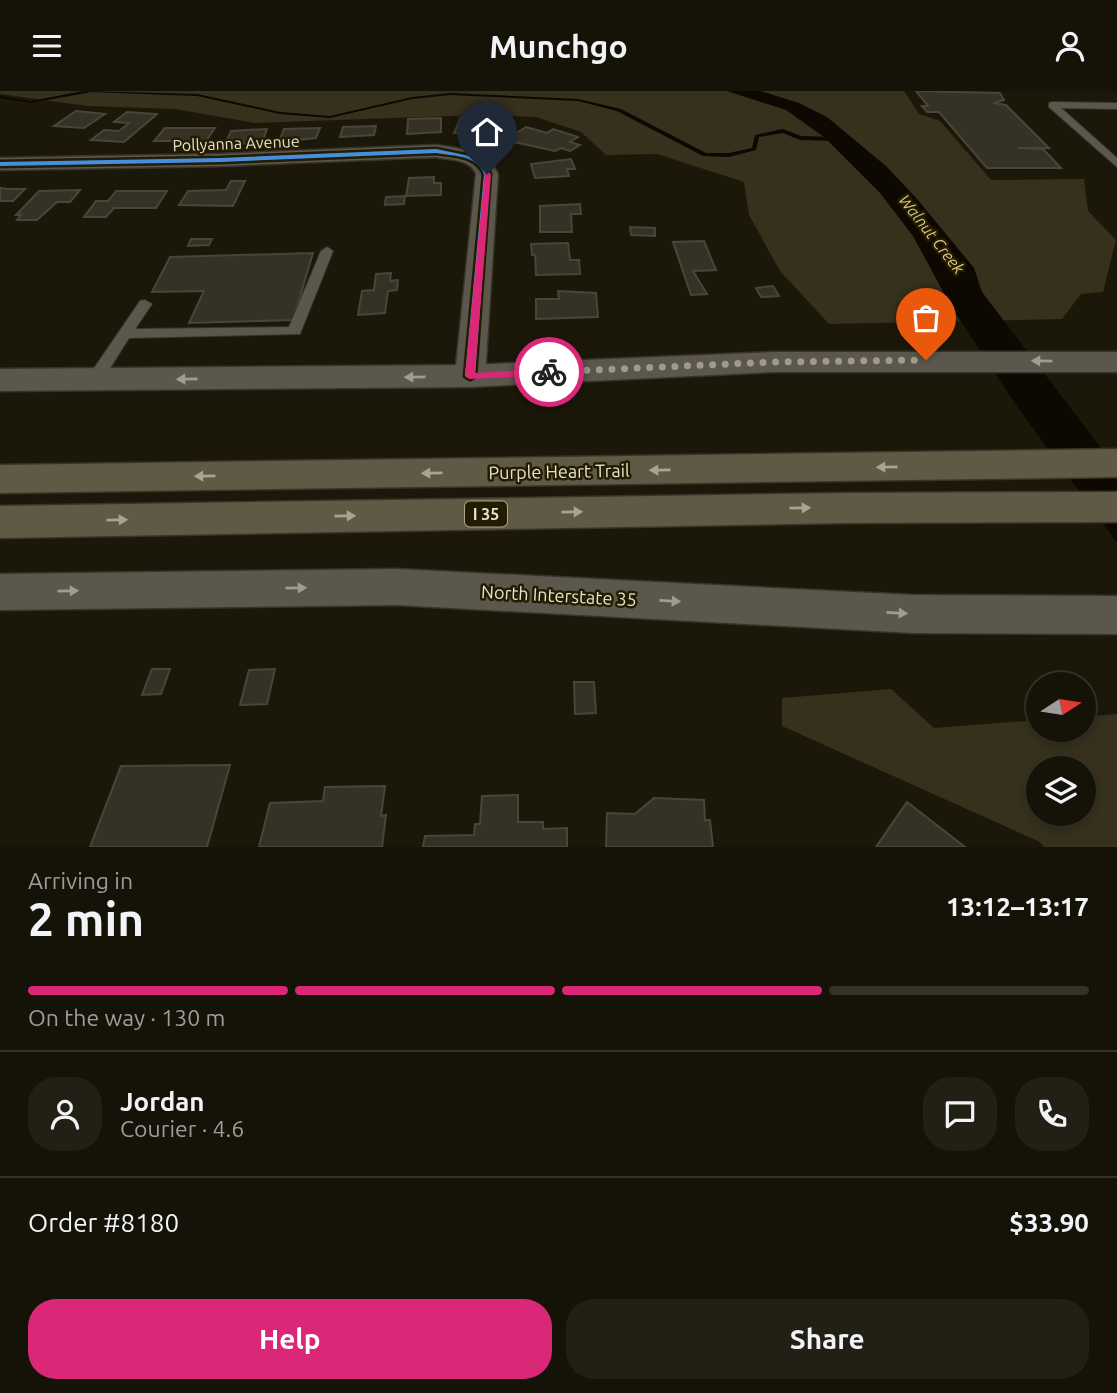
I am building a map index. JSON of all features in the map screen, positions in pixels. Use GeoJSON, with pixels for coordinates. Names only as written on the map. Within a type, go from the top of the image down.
{"type":"FeatureCollection","features":[{"type":"Feature","properties":{"kind":"highway","name":"Purple Heart Trail"},"geometry":{"type":"LineString","coordinates":[[0,479],[1117,463]]}},
{"type":"Feature","properties":{"kind":"highway","name":"I 35"},"geometry":{"type":"LineString","coordinates":[[0,521],[1117,507]]}},
{"type":"Feature","properties":{"kind":"main road"},"geometry":{"type":"LineString","coordinates":[[0,380],[470,376],[773,362],[1114,362]]}},
{"type":"Feature","properties":{"kind":"main road","name":"North Interstate 35"},"geometry":{"type":"LineString","coordinates":[[0,592],[397,587],[913,614],[1117,615]]}},
{"type":"Feature","properties":{"kind":"street"},"geometry":{"type":"LineString","coordinates":[[0,144],[25,149],[58,164]]}},
{"type":"Feature","properties":{"kind":"street","name":"Pollyanna Avenue"},"geometry":{"type":"LineString","coordinates":[[0,164],[222,160],[436,151],[473,158],[483,164],[487,174],[470,376]]}},
{"type":"Feature","properties":{"kind":"lane"},"geometry":{"type":"LineString","coordinates":[[1117,106],[1052,105],[1117,165]]}},
{"type":"Feature","properties":{"kind":"lane"},"geometry":{"type":"LineString","coordinates":[[125,334],[295,331],[327,251]]}},
{"type":"Feature","properties":{"kind":"lane"},"geometry":{"type":"LineString","coordinates":[[94,380],[145,304]]}},
{"type":"Feature","properties":{"kind":"shaded area"},"geometry":{"type":"Polygon","coordinates":[[[0,91],[904,91],[919,114],[940,121],[991,180],[1084,179],[1088,211],[1116,240],[1103,292],[1081,294],[1062,319],[829,324],[780,271],[749,215],[744,182],[657,154],[606,155],[581,132],[536,117],[477,115],[255,123],[175,109],[87,106],[0,94],[0,91]]]}},
{"type":"Feature","properties":{"kind":"shaded area"},"geometry":{"type":"Polygon","coordinates":[[[891,689],[934,728],[1026,721],[1026,742],[1096,742],[1096,716],[1117,714],[1117,847],[1044,847],[1040,842],[782,726],[782,698],[891,689]]]}},
{"type":"Feature","properties":{"kind":"water","name":"Walnut Creek"},"geometry":{"type":"Polygon","coordinates":[[[727,91],[760,91],[799,103],[827,117],[887,167],[917,199],[974,268],[982,292],[1117,469],[1117,543],[1016,405],[952,308],[913,236],[880,193],[824,137],[786,110],[727,91]]]}},
{"type":"Feature","properties":{"kind":"building"},"geometry":{"type":"Polygon","coordinates":[[[916,91],[1000,93],[1004,100],[993,103],[1006,105],[1049,148],[1018,148],[1043,149],[1061,168],[987,168],[939,112],[927,112],[922,106],[928,106],[916,91]]]}},
{"type":"Feature","properties":{"kind":"building"},"geometry":{"type":"Polygon","coordinates":[[[76,111],[105,114],[84,128],[54,126],[76,111]]]}},
{"type":"Feature","properties":{"kind":"building"},"geometry":{"type":"Polygon","coordinates":[[[127,112],[157,114],[124,142],[91,140],[104,130],[119,131],[129,123],[114,122],[127,112]]]}},
{"type":"Feature","properties":{"kind":"building"},"geometry":{"type":"Polygon","coordinates":[[[461,117],[495,118],[488,134],[454,133],[461,117]]]}},
{"type":"Feature","properties":{"kind":"building"},"geometry":{"type":"Polygon","coordinates":[[[441,118],[441,132],[407,134],[408,119],[441,118]]]}},
{"type":"Feature","properties":{"kind":"building"},"geometry":{"type":"Polygon","coordinates":[[[376,126],[374,135],[340,137],[343,127],[376,126]]]}},
{"type":"Feature","properties":{"kind":"building"},"geometry":{"type":"Polygon","coordinates":[[[526,127],[547,133],[553,129],[578,137],[570,142],[580,145],[570,151],[561,148],[555,151],[505,140],[526,127]]]}},
{"type":"Feature","properties":{"kind":"building"},"geometry":{"type":"Polygon","coordinates":[[[165,128],[215,128],[206,141],[154,141],[165,128]]]}},
{"type":"Feature","properties":{"kind":"building"},"geometry":{"type":"Polygon","coordinates":[[[320,128],[316,138],[279,142],[284,129],[320,128]]]}},
{"type":"Feature","properties":{"kind":"building"},"geometry":{"type":"Polygon","coordinates":[[[267,129],[262,143],[225,144],[231,131],[267,129]]]}},
{"type":"Feature","properties":{"kind":"building"},"geometry":{"type":"Polygon","coordinates":[[[571,159],[575,169],[567,169],[569,176],[535,178],[531,164],[571,159]]]}},
{"type":"Feature","properties":{"kind":"building"},"geometry":{"type":"Polygon","coordinates":[[[434,177],[434,183],[441,183],[441,195],[406,196],[409,178],[434,177]]]}},
{"type":"Feature","properties":{"kind":"building"},"geometry":{"type":"Polygon","coordinates":[[[231,181],[245,181],[233,206],[179,205],[188,191],[226,190],[231,181]]]}},
{"type":"Feature","properties":{"kind":"building"},"geometry":{"type":"Polygon","coordinates":[[[0,188],[25,189],[13,201],[0,201],[0,188]]]}},
{"type":"Feature","properties":{"kind":"building"},"geometry":{"type":"Polygon","coordinates":[[[80,190],[70,202],[57,202],[37,220],[17,220],[21,215],[16,215],[39,191],[80,190]]]}},
{"type":"Feature","properties":{"kind":"building"},"geometry":{"type":"Polygon","coordinates":[[[116,191],[167,191],[156,208],[114,208],[106,217],[84,217],[96,201],[108,201],[116,191]]]}},
{"type":"Feature","properties":{"kind":"building"},"geometry":{"type":"Polygon","coordinates":[[[405,196],[404,204],[385,205],[386,197],[405,196]]]}},
{"type":"Feature","properties":{"kind":"building"},"geometry":{"type":"Polygon","coordinates":[[[580,204],[581,214],[571,214],[572,232],[540,232],[540,206],[580,204]]]}},
{"type":"Feature","properties":{"kind":"building"},"geometry":{"type":"Polygon","coordinates":[[[630,227],[655,228],[655,236],[631,235],[630,227]]]}},
{"type":"Feature","properties":{"kind":"building"},"geometry":{"type":"Polygon","coordinates":[[[191,239],[212,239],[209,245],[188,246],[191,239]]]}},
{"type":"Feature","properties":{"kind":"building"},"geometry":{"type":"Polygon","coordinates":[[[704,241],[716,270],[693,271],[707,294],[691,295],[673,242],[704,241]]]}},
{"type":"Feature","properties":{"kind":"building"},"geometry":{"type":"Polygon","coordinates":[[[568,243],[570,260],[579,260],[580,274],[536,275],[535,255],[532,255],[531,244],[568,243]]]}},
{"type":"Feature","properties":{"kind":"building"},"geometry":{"type":"Polygon","coordinates":[[[313,253],[293,320],[189,323],[204,291],[152,292],[170,257],[313,253]]]}},
{"type":"Feature","properties":{"kind":"building"},"geometry":{"type":"Polygon","coordinates":[[[391,273],[390,281],[398,280],[397,290],[388,291],[385,313],[358,315],[362,291],[374,290],[376,274],[391,273]]]}},
{"type":"Feature","properties":{"kind":"building"},"geometry":{"type":"Polygon","coordinates":[[[773,286],[779,296],[761,297],[756,288],[773,286]]]}},
{"type":"Feature","properties":{"kind":"building"},"geometry":{"type":"Polygon","coordinates":[[[558,291],[596,293],[598,317],[536,319],[536,299],[559,299],[558,291]]]}},
{"type":"Feature","properties":{"kind":"building"},"geometry":{"type":"Polygon","coordinates":[[[152,669],[170,669],[161,694],[142,695],[152,669]]]}},
{"type":"Feature","properties":{"kind":"building"},"geometry":{"type":"Polygon","coordinates":[[[275,669],[267,704],[240,705],[249,670],[275,669]]]}},
{"type":"Feature","properties":{"kind":"building"},"geometry":{"type":"Polygon","coordinates":[[[574,682],[594,682],[596,713],[575,714],[574,682]]]}},
{"type":"Feature","properties":{"kind":"building"},"geometry":{"type":"Polygon","coordinates":[[[230,765],[207,847],[90,847],[121,766],[230,765]]]}},
{"type":"Feature","properties":{"kind":"building"},"geometry":{"type":"Polygon","coordinates":[[[385,786],[381,816],[386,815],[382,847],[259,847],[270,803],[323,801],[325,787],[385,786]]]}},
{"type":"Feature","properties":{"kind":"building"},"geometry":{"type":"Polygon","coordinates":[[[518,795],[518,822],[543,822],[543,829],[567,828],[567,847],[423,847],[425,836],[474,835],[475,824],[480,824],[482,796],[518,795]]]}},
{"type":"Feature","properties":{"kind":"building"},"geometry":{"type":"Polygon","coordinates":[[[654,798],[704,800],[705,820],[710,820],[713,847],[606,847],[607,813],[635,814],[654,798]]]}},
{"type":"Feature","properties":{"kind":"building"},"geometry":{"type":"Polygon","coordinates":[[[907,802],[965,847],[876,847],[907,802]]]}},
{"type":"Feature","properties":{"kind":"waterway"},"geometry":{"type":"LineString","coordinates":[[0,97],[31,102],[91,91],[197,95],[280,113],[330,117],[412,98],[450,94],[578,100],[619,110],[705,155],[729,155],[754,149],[757,136],[783,131],[800,138],[838,139]]}},
{"type":"Feature","properties":{"kind":"cycle path"},"geometry":{"type":"LineString","coordinates":[[0,164],[221,160],[436,151],[473,158],[483,164],[487,174],[470,376]]}},
{"type":"Feature","properties":{"kind":"way so far"},"geometry":{"type":"LineString","coordinates":[[549,372],[773,362],[926,360]]}},
{"type":"Feature","properties":{"kind":"route"},"geometry":{"type":"LineString","coordinates":[[487,174],[470,376],[549,372]]}}]}
